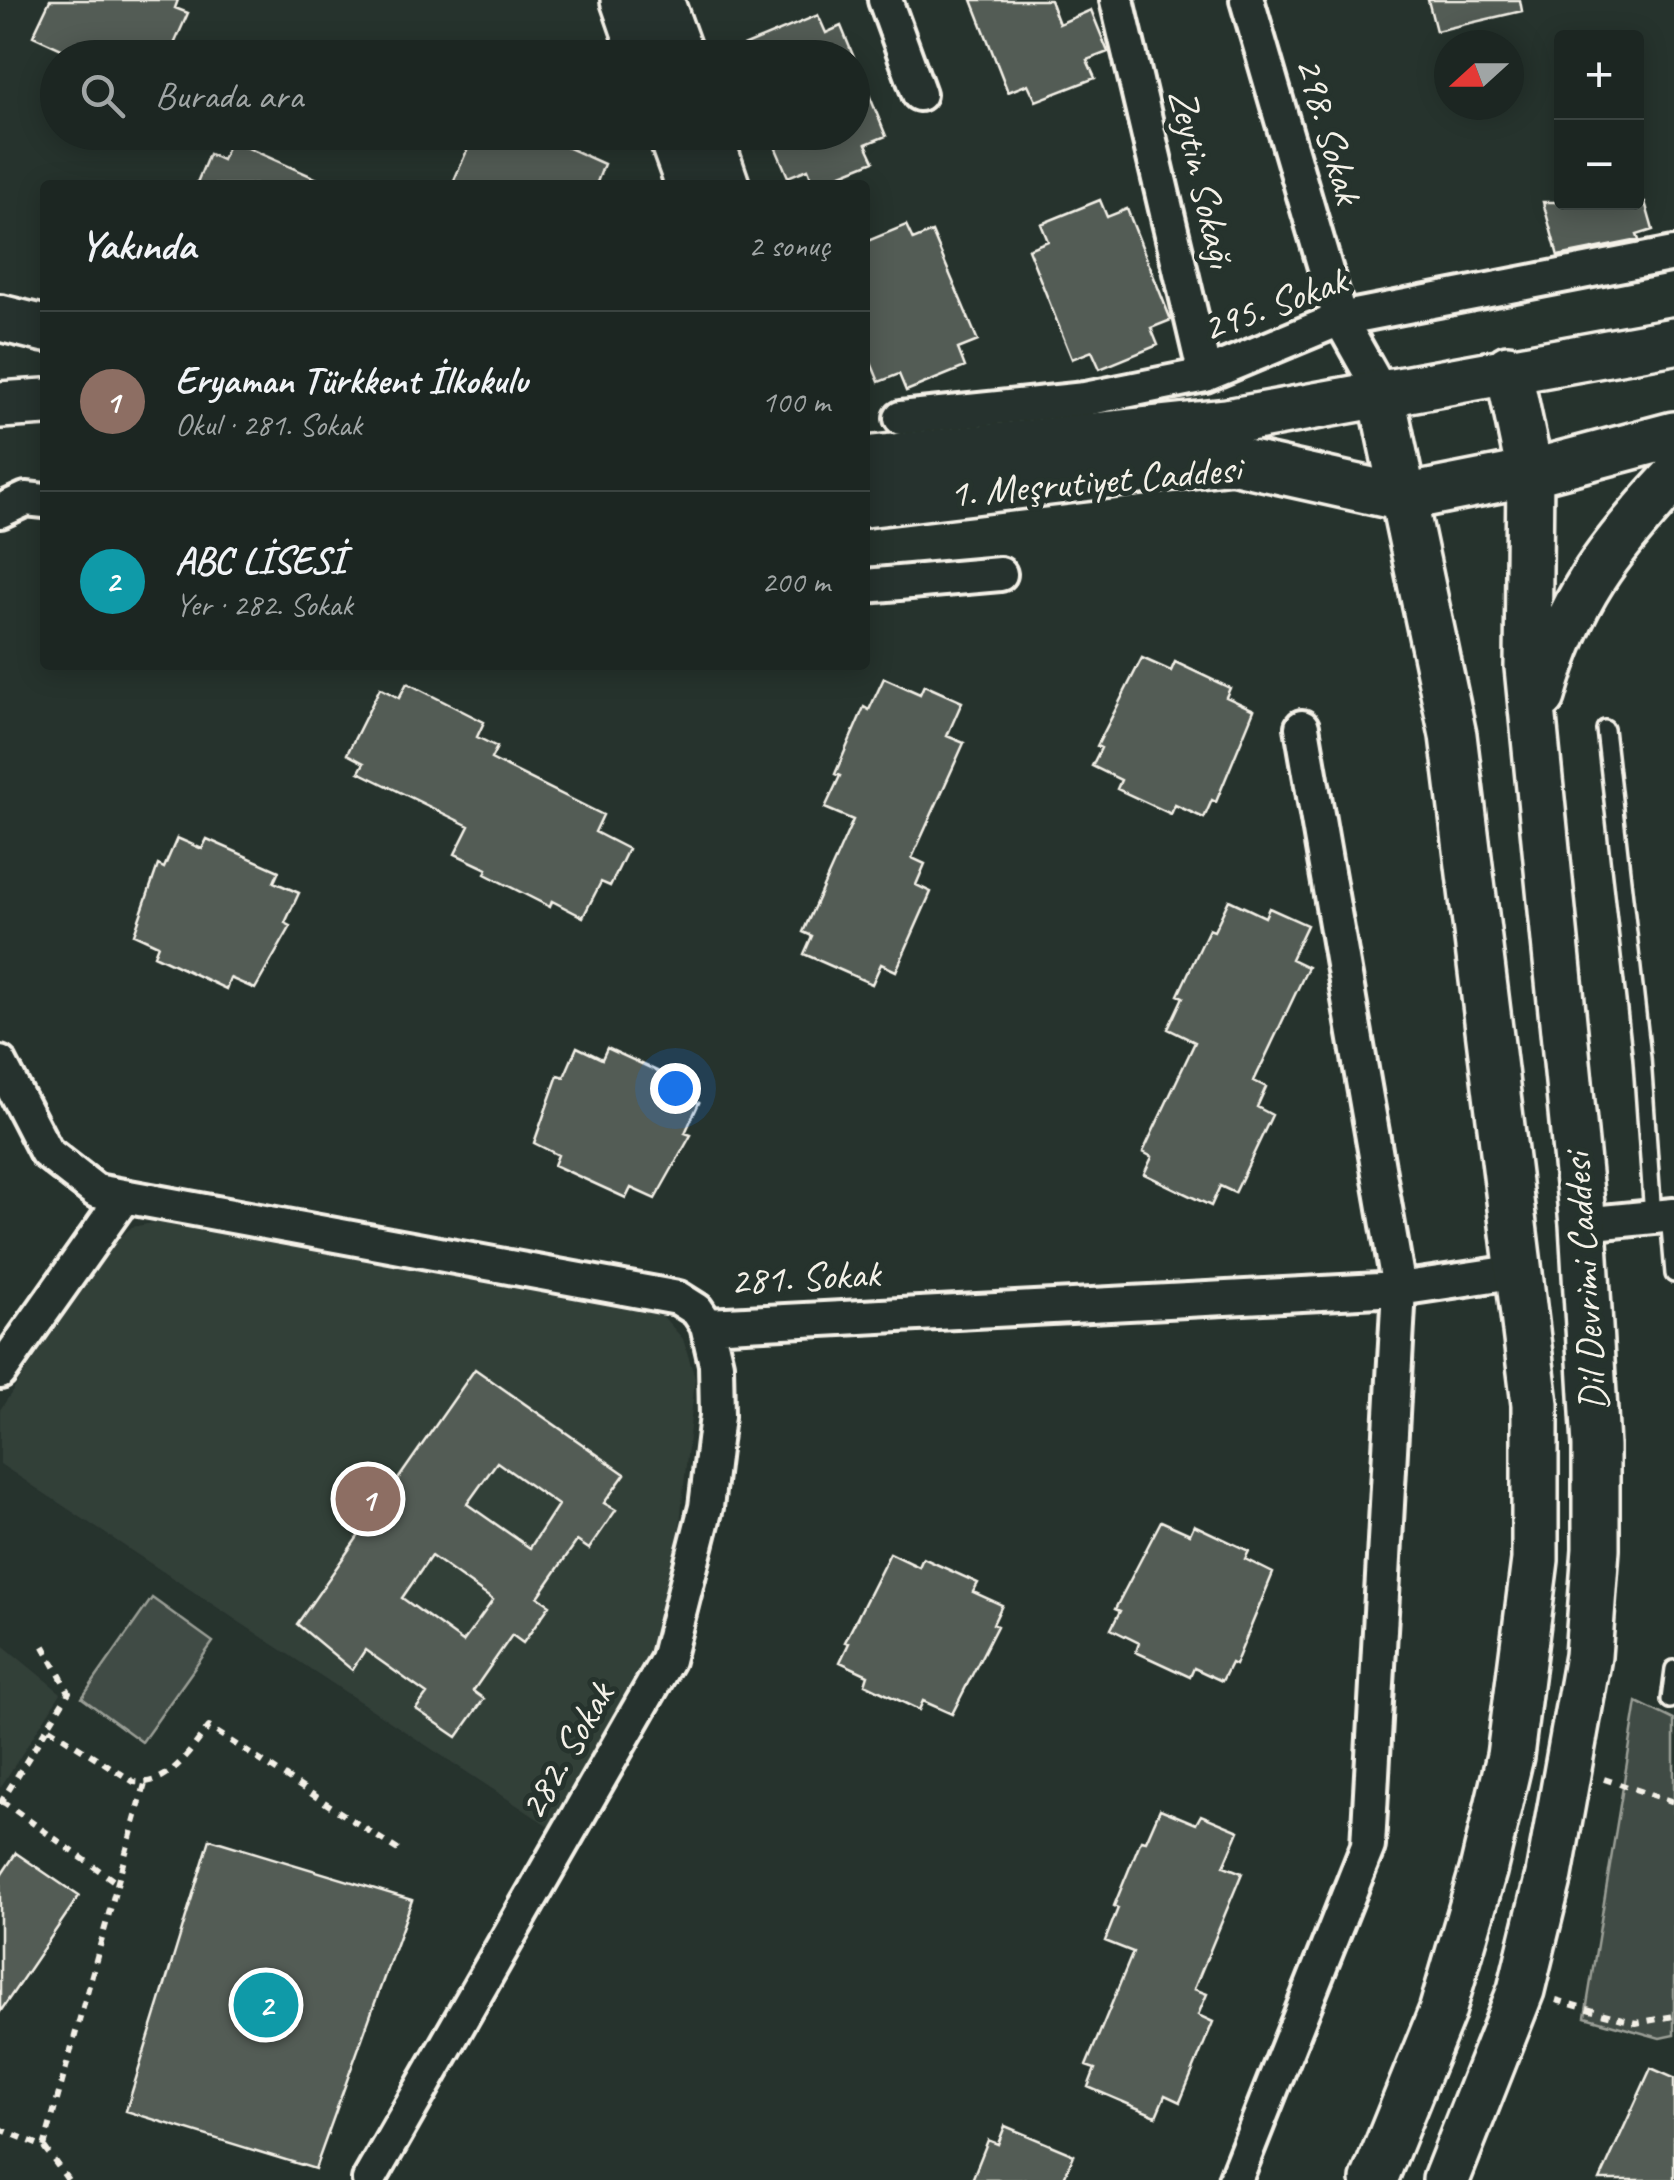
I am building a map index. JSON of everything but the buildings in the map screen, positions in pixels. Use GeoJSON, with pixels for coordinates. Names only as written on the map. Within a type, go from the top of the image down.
{"type":"FeatureCollection","features":[{"type":"Feature","properties":{"kind":"main road"},"geometry":{"type":"LineString","coordinates":[[624,0],[638,40]]}},
{"type":"Feature","properties":{"kind":"main road"},"geometry":{"type":"LineString","coordinates":[[660,0],[674,40]]}},
{"type":"Feature","properties":{"kind":"main road"},"geometry":{"type":"LineString","coordinates":[[676,150],[687,180]]}},
{"type":"Feature","properties":{"kind":"main road"},"geometry":{"type":"LineString","coordinates":[[714,150],[724,180]]}},
{"type":"Feature","properties":{"kind":"main road"},"geometry":{"type":"LineString","coordinates":[[0,318],[40,328]]}},
{"type":"Feature","properties":{"kind":"main road","name":"1. Meşrutiyet Caddesi"},"geometry":{"type":"LineString","coordinates":[[870,459],[1227,422],[1508,368],[1674,342]]}},
{"type":"Feature","properties":{"kind":"main road","name":"Dil Devrimi Caddesi"},"geometry":{"type":"LineString","coordinates":[[1446,2180],[1521,1990],[1570,1767],[1588,1656],[1596,1548],[1596,1446],[1583,1224],[1528,668],[1530,473],[1508,368]]}},
{"type":"Feature","properties":{"kind":"main road","name":"Dil Devrimi Caddesi"},"geometry":{"type":"LineString","coordinates":[[1374,2180],[1442,2012],[1483,1871],[1519,1699],[1535,1560],[1535,1404],[1452,735],[1381,392]]}},
{"type":"Feature","properties":{"kind":"main road"},"geometry":{"type":"LineString","coordinates":[[0,405],[40,402]]}},
{"type":"Feature","properties":{"kind":"main road","name":"1. Meşrutiyet Caddesi"},"geometry":{"type":"LineString","coordinates":[[870,503],[1232,460],[1402,498],[1530,473],[1674,435]]}},
{"type":"Feature","properties":{"kind":"main road"},"geometry":{"type":"LineString","coordinates":[[1533,727],[1556,646],[1594,570],[1674,478]]}},
{"type":"Feature","properties":{"kind":"street"},"geometry":{"type":"LineString","coordinates":[[885,0],[919,94]]}},
{"type":"Feature","properties":{"kind":"street","name":"Zeytin Sokağı"},"geometry":{"type":"LineString","coordinates":[[1117,0],[1204,375]]}},
{"type":"Feature","properties":{"kind":"street","name":"298. Sokak"},"geometry":{"type":"LineString","coordinates":[[1247,0],[1340,319],[1381,392]]}},
{"type":"Feature","properties":{"kind":"street","name":"295. Sokak"},"geometry":{"type":"LineString","coordinates":[[901,418],[1085,399],[1204,375],[1340,319],[1674,254]]}},
{"type":"Feature","properties":{"kind":"street"},"geometry":{"type":"LineString","coordinates":[[0,511],[26,500],[40,501]]}},
{"type":"Feature","properties":{"kind":"street"},"geometry":{"type":"LineString","coordinates":[[870,586],[1000,574]]}},
{"type":"Feature","properties":{"kind":"street"},"geometry":{"type":"LineString","coordinates":[[1235,2180],[1368,1846],[1398,1289],[1302,727]]}},
{"type":"Feature","properties":{"kind":"street","name":"281. Sokak"},"geometry":{"type":"LineString","coordinates":[[0,1063],[46,1152],[96,1191],[678,1298],[697,1310],[708,1325],[1398,1289],[1520,1271]]}},
{"type":"Feature","properties":{"kind":"street"},"geometry":{"type":"LineString","coordinates":[[0,1372],[123,1198]]}},
{"type":"Feature","properties":{"kind":"street"},"geometry":{"type":"LineString","coordinates":[[1583,1224],[1665,1216]]}},
{"type":"Feature","properties":{"kind":"street","name":"282. Sokak"},"geometry":{"type":"LineString","coordinates":[[368,2180],[667,1660],[706,1507],[717,1416],[716,1364],[708,1325]]}},
{"type":"Feature","properties":{"kind":"lane"},"geometry":{"type":"LineString","coordinates":[[1605,729],[1626,948],[1674,1274]]}},
{"type":"Feature","properties":{"kind":"lane"},"geometry":{"type":"LineString","coordinates":[[1670,1700],[1674,1670]]}},
{"type":"Feature","properties":{"kind":"path"},"geometry":{"type":"LineString","coordinates":[[40,1639],[69,1692],[1,1802],[117,1883]]}},
{"type":"Feature","properties":{"kind":"path"},"geometry":{"type":"LineString","coordinates":[[49,1728],[134,1782],[145,1784],[175,1768],[209,1727],[401,1852]]}},
{"type":"Feature","properties":{"kind":"path"},"geometry":{"type":"LineString","coordinates":[[1570,1767],[1674,1802]]}},
{"type":"Feature","properties":{"kind":"path"},"geometry":{"type":"LineString","coordinates":[[44,2148],[145,1784]]}},
{"type":"Feature","properties":{"kind":"path"},"geometry":{"type":"LineString","coordinates":[[1521,1990],[1636,2023],[1674,2016]]}},
{"type":"Feature","properties":{"kind":"path"},"geometry":{"type":"LineString","coordinates":[[0,2130],[44,2148],[65,2170],[68,2180]]}},
{"type":"Feature","properties":{"kind":"shaded area"},"geometry":{"type":"Polygon","coordinates":[[[163,1221],[659,1312],[683,1339],[695,1378],[679,1534],[645,1665],[550,1827],[0,1464],[0,1410],[109,1247],[132,1227],[163,1221]]]}},
{"type":"Feature","properties":{"kind":"shaded area"},"geometry":{"type":"Polygon","coordinates":[[[152,1598],[213,1642],[142,1742],[82,1698],[152,1598]]]}},
{"type":"Feature","properties":{"kind":"shaded area"},"geometry":{"type":"Polygon","coordinates":[[[0,1643],[61,1693],[0,1788],[0,1643]]]}},
{"type":"Feature","properties":{"kind":"shaded area"},"geometry":{"type":"Polygon","coordinates":[[[1637,1702],[1674,1720],[1674,2035],[1660,2038],[1585,2017],[1637,1702]]]}},
{"type":"Feature","properties":{"kind":"place","name":"Eryaman Türkkent İlkokulu"},"geometry":{"type":"Point","coordinates":[368,1499]}},
{"type":"Feature","properties":{"kind":"place","name":"ABC LİSESİ"},"geometry":{"type":"Point","coordinates":[266,2005]}}]}
